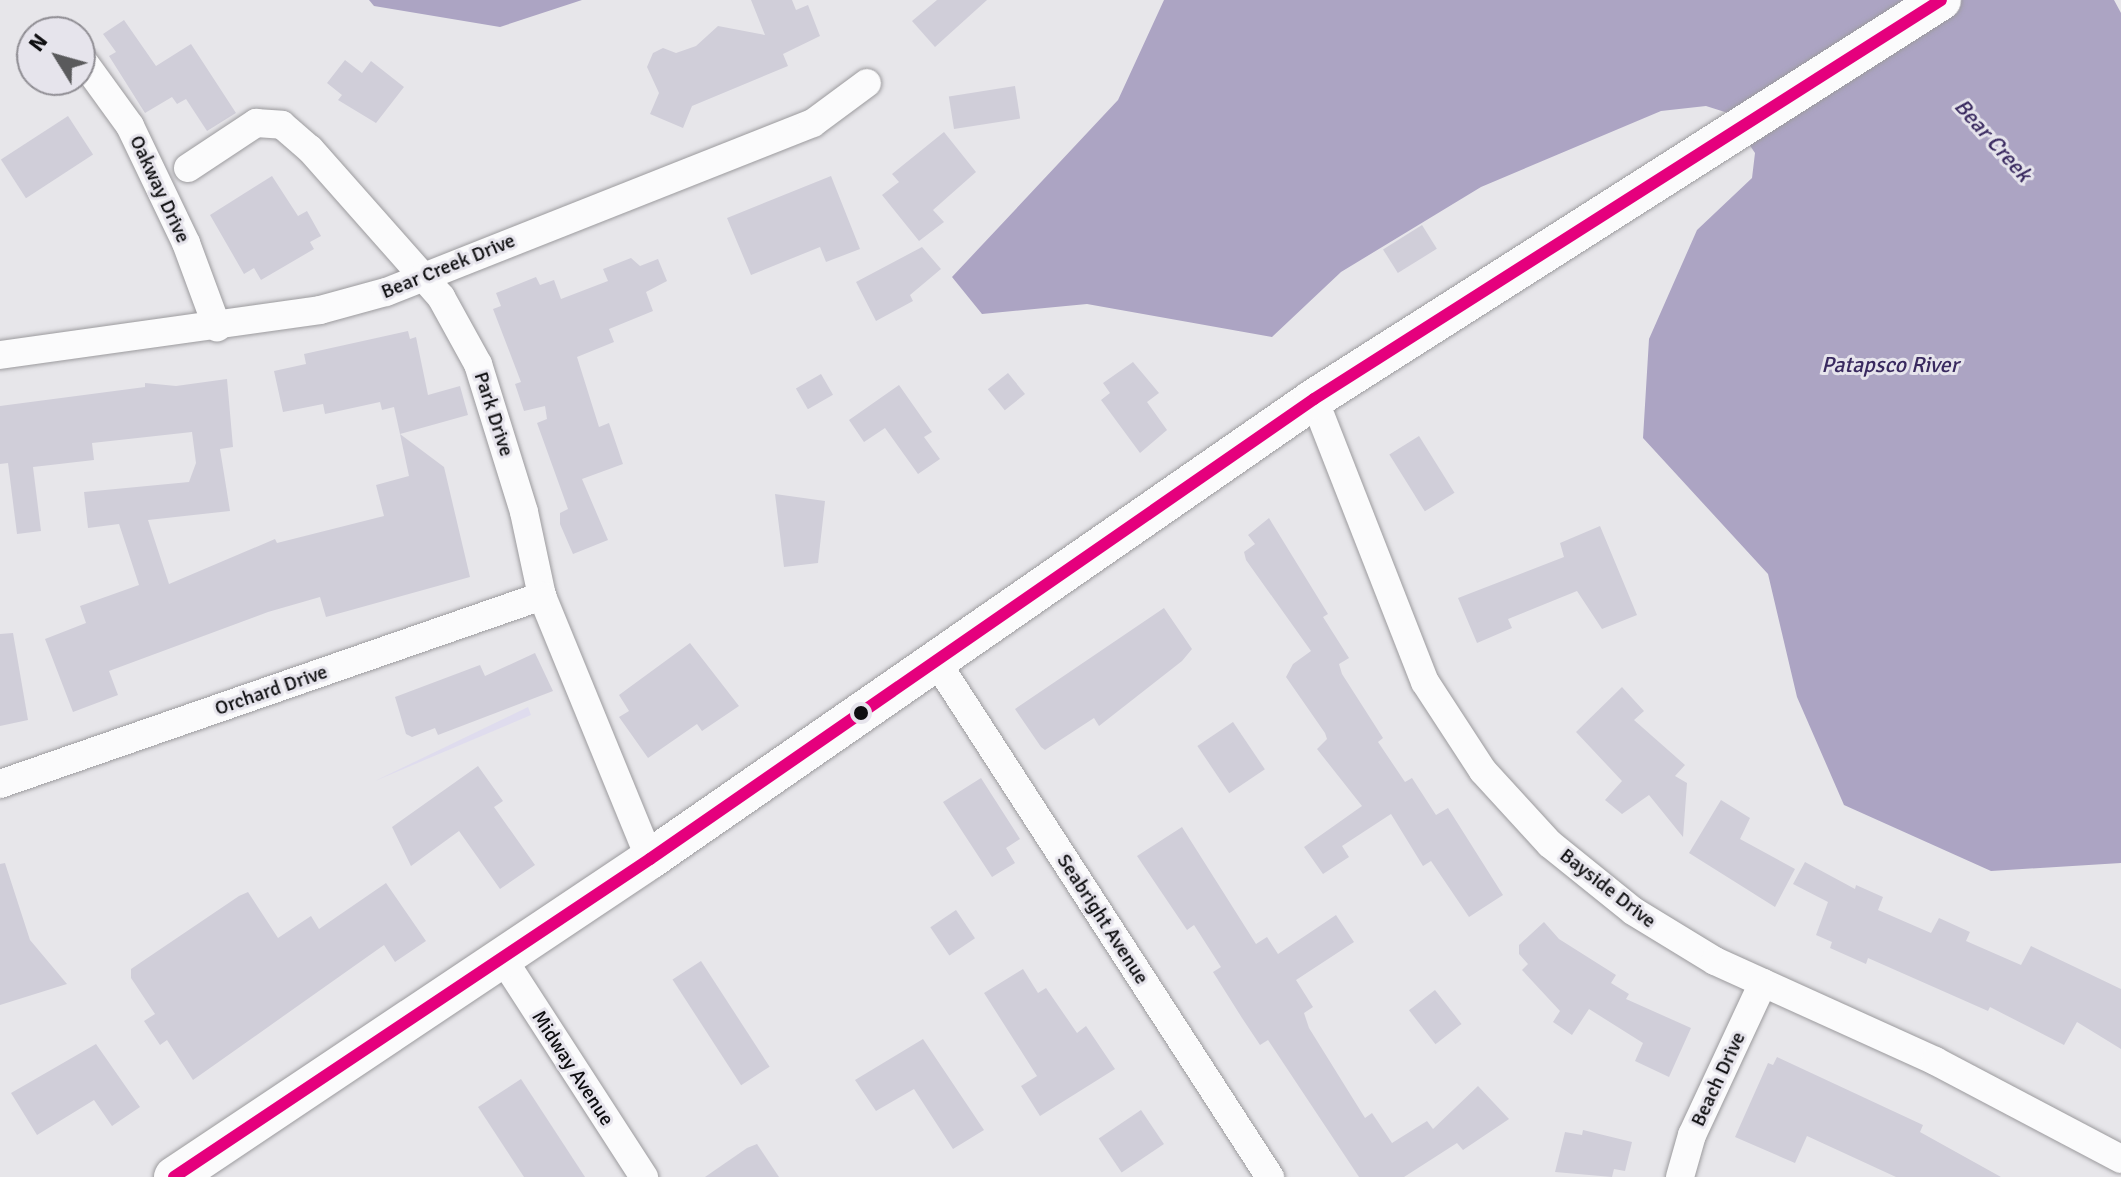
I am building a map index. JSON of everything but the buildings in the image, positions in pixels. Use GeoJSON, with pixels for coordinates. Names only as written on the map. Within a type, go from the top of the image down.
{"type":"FeatureCollection","features":[{"type":"Feature","properties":{"kind":"main road"},"geometry":{"type":"LineString","coordinates":[[174,1177],[650,859],[1314,399],[1941,0]]}},
{"type":"Feature","properties":{"kind":"street","name":"Oakway Drive"},"geometry":{"type":"LineString","coordinates":[[96,79],[130,126],[186,243],[217,327]]}},
{"type":"Feature","properties":{"kind":"street","name":"Bear Creek Drive"},"geometry":{"type":"LineString","coordinates":[[0,355],[217,327],[320,310],[427,277],[813,123],[867,83]]}},
{"type":"Feature","properties":{"kind":"street","name":"Park Drive"},"geometry":{"type":"LineString","coordinates":[[188,168],[256,123],[282,125],[427,277],[478,364],[492,401],[542,596],[650,859]]}},
{"type":"Feature","properties":{"kind":"street","name":"Bayside Drive"},"geometry":{"type":"LineString","coordinates":[[1314,399],[1425,682],[1483,771],[1523,817],[1606,892],[1678,940],[1763,983],[1935,1061],[2121,1159]]}},
{"type":"Feature","properties":{"kind":"street","name":"Orchard Drive"},"geometry":{"type":"LineString","coordinates":[[0,784],[542,596]]}},
{"type":"Feature","properties":{"kind":"street","name":"Seabright Avenue"},"geometry":{"type":"LineString","coordinates":[[936,661],[1270,1177]]}},
{"type":"Feature","properties":{"kind":"street","name":"Midway Avenue"},"geometry":{"type":"LineString","coordinates":[[503,959],[644,1177]]}},
{"type":"Feature","properties":{"kind":"street","name":"Beach Drive"},"geometry":{"type":"LineString","coordinates":[[1680,1177],[1692,1135],[1763,983]]}},
{"type":"Feature","properties":{"kind":"shaded area"},"geometry":{"type":"Polygon","coordinates":[[[528,707],[531,715],[375,781],[528,707]]]}},
{"type":"Feature","properties":{"kind":"water"},"geometry":{"type":"Polygon","coordinates":[[[369,0],[582,0],[500,27],[374,6],[369,0]]]}},
{"type":"Feature","properties":{"kind":"water","name":"Patapsco River"},"geometry":{"type":"Polygon","coordinates":[[[1164,0],[2114,0],[2121,13],[2121,863],[1991,871],[1844,805],[1797,697],[1768,574],[1643,438],[1649,339],[1697,230],[1752,178],[1755,153],[1728,113],[1706,106],[1661,111],[1481,187],[1341,272],[1272,337],[1087,304],[982,314],[952,277],[1118,100],[1164,0]]]}},
{"type":"Feature","properties":{"kind":"transit line"},"geometry":{"type":"LineString","coordinates":[[174,1177],[650,859],[1314,399],[1941,0]]}},
{"type":"Feature","properties":{"kind":"water label","name":"Bear Creek"},"geometry":{"type":"Point","coordinates":[1993,140]}}]}
